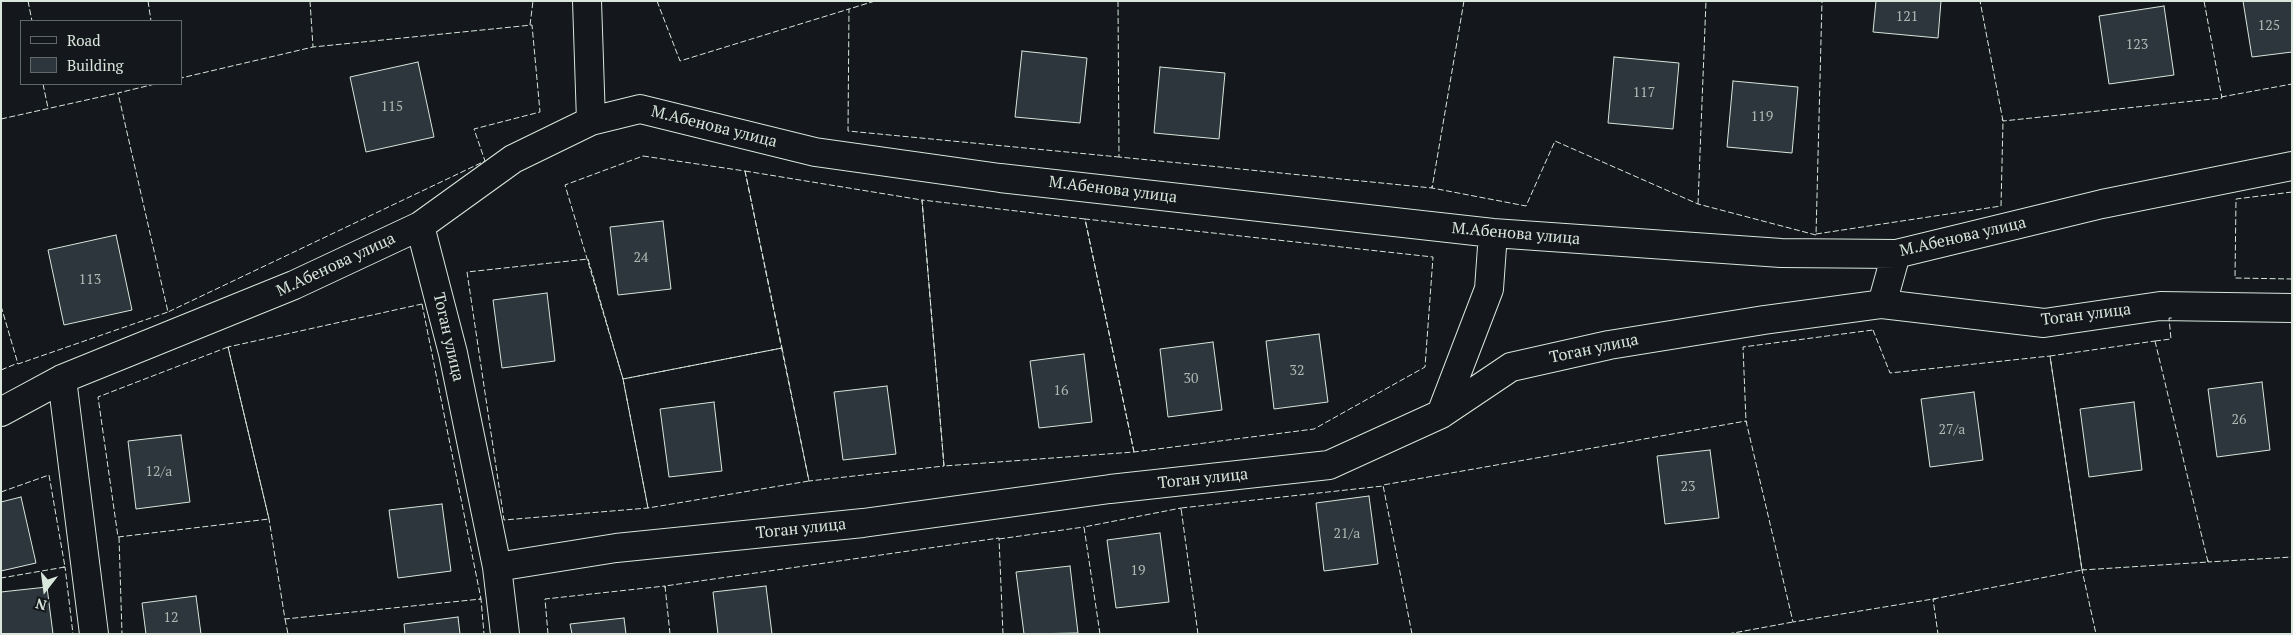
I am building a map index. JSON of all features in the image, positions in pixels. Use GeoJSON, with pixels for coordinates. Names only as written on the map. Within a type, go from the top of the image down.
{"type":"FeatureCollection","features":[{"type":"Feature","properties":{"kind":"street"},"geometry":{"type":"LineString","coordinates":[[587,1],[591,121]]}},
{"type":"Feature","properties":{"kind":"street","name":"М.Абенова улица"},"geometry":{"type":"LineString","coordinates":[[1,412],[62,379],[294,285],[420,226],[513,159],[591,121],[640,108],[815,152],[1000,178],[1493,233],[1781,253],[1896,254],[2102,204],[2292,166]]}},
{"type":"Feature","properties":{"kind":"street","name":"Тоган улица"},"geometry":{"type":"LineString","coordinates":[[420,226],[453,353],[497,567],[505,634]]}},
{"type":"Feature","properties":{"kind":"street"},"geometry":{"type":"LineString","coordinates":[[1441,414],[1489,289],[1493,233]]}},
{"type":"Feature","properties":{"kind":"street"},"geometry":{"type":"LineString","coordinates":[[1882,304],[1896,254]]}},
{"type":"Feature","properties":{"kind":"street","name":"Тоган улица"},"geometry":{"type":"LineString","coordinates":[[497,567],[616,548],[863,523],[1110,489],[1329,465],[1441,414],[1511,367],[1609,345],[1764,320],[1882,304],[2044,323],[2160,306],[2292,308]]}},
{"type":"Feature","properties":{"kind":"street"},"geometry":{"type":"LineString","coordinates":[[62,379],[94,634]]}},
{"type":"Feature","properties":{"kind":"building"},"geometry":{"type":"Polygon","coordinates":[[[1876,1],[1941,1],[1938,38],[1873,32],[1876,1]]]}},
{"type":"Feature","properties":{"kind":"building"},"geometry":{"type":"Polygon","coordinates":[[[2243,1],[2292,1],[2292,52],[2252,57],[2243,1]]]}},
{"type":"Feature","properties":{"kind":"building"},"geometry":{"type":"Polygon","coordinates":[[[2164,6],[2174,75],[2109,84],[2099,16],[2164,6]]]}},
{"type":"Feature","properties":{"kind":"building"},"geometry":{"type":"Polygon","coordinates":[[[1022,51],[1087,58],[1080,123],[1015,117],[1022,51]]]}},
{"type":"Feature","properties":{"kind":"building"},"geometry":{"type":"Polygon","coordinates":[[[1614,57],[1679,63],[1673,129],[1608,123],[1614,57]]]}},
{"type":"Feature","properties":{"kind":"building"},"geometry":{"type":"Polygon","coordinates":[[[418,62],[434,137],[366,152],[350,77],[418,62]]]}},
{"type":"Feature","properties":{"kind":"building"},"geometry":{"type":"Polygon","coordinates":[[[1160,67],[1225,73],[1219,139],[1154,133],[1160,67]]]}},
{"type":"Feature","properties":{"kind":"building"},"geometry":{"type":"Polygon","coordinates":[[[1733,81],[1798,87],[1792,153],[1727,147],[1733,81]]]}},
{"type":"Feature","properties":{"kind":"building"},"geometry":{"type":"Polygon","coordinates":[[[663,221],[671,289],[618,295],[610,227],[663,221]]]}},
{"type":"Feature","properties":{"kind":"building"},"geometry":{"type":"Polygon","coordinates":[[[116,235],[132,310],[64,325],[48,250],[116,235]]]}},
{"type":"Feature","properties":{"kind":"building"},"geometry":{"type":"Polygon","coordinates":[[[547,293],[555,361],[502,368],[493,300],[547,293]]]}},
{"type":"Feature","properties":{"kind":"building"},"geometry":{"type":"Polygon","coordinates":[[[1319,334],[1328,402],[1274,409],[1266,341],[1319,334]]]}},
{"type":"Feature","properties":{"kind":"building"},"geometry":{"type":"Polygon","coordinates":[[[1213,342],[1222,410],[1168,417],[1160,349],[1213,342]]]}},
{"type":"Feature","properties":{"kind":"building"},"geometry":{"type":"Polygon","coordinates":[[[1084,354],[1092,422],[1039,428],[1030,361],[1084,354]]]}},
{"type":"Feature","properties":{"kind":"building"},"geometry":{"type":"Polygon","coordinates":[[[2262,382],[2270,450],[2217,457],[2208,389],[2262,382]]]}},
{"type":"Feature","properties":{"kind":"building"},"geometry":{"type":"Polygon","coordinates":[[[887,386],[896,454],[843,460],[834,392],[887,386]]]}},
{"type":"Feature","properties":{"kind":"building"},"geometry":{"type":"Polygon","coordinates":[[[1974,392],[1983,460],[1930,467],[1921,399],[1974,392]]]}},
{"type":"Feature","properties":{"kind":"building"},"geometry":{"type":"Polygon","coordinates":[[[714,402],[722,471],[669,477],[660,409],[714,402]]]}},
{"type":"Feature","properties":{"kind":"building"},"geometry":{"type":"Polygon","coordinates":[[[2134,402],[2142,470],[2089,477],[2080,409],[2134,402]]]}},
{"type":"Feature","properties":{"kind":"building"},"geometry":{"type":"Polygon","coordinates":[[[181,435],[190,502],[136,509],[128,441],[181,435]]]}},
{"type":"Feature","properties":{"kind":"building"},"geometry":{"type":"Polygon","coordinates":[[[1710,450],[1719,518],[1665,524],[1657,456],[1710,450]]]}},
{"type":"Feature","properties":{"kind":"building"},"geometry":{"type":"Polygon","coordinates":[[[1369,496],[1378,564],[1324,571],[1316,503],[1369,496]]]}},
{"type":"Feature","properties":{"kind":"building"},"geometry":{"type":"Polygon","coordinates":[[[21,497],[36,563],[1,571],[1,502],[21,497]]]}},
{"type":"Feature","properties":{"kind":"building"},"geometry":{"type":"Polygon","coordinates":[[[442,504],[451,571],[398,578],[389,510],[442,504]]]}},
{"type":"Feature","properties":{"kind":"building"},"geometry":{"type":"Polygon","coordinates":[[[1160,533],[1169,602],[1116,608],[1107,540],[1160,533]]]}},
{"type":"Feature","properties":{"kind":"building"},"geometry":{"type":"Polygon","coordinates":[[[1070,566],[1078,633],[1024,634],[1016,572],[1070,566]]]}},
{"type":"Feature","properties":{"kind":"building"},"geometry":{"type":"Polygon","coordinates":[[[766,586],[772,634],[718,634],[713,592],[766,586]]]}},
{"type":"Feature","properties":{"kind":"building"},"geometry":{"type":"Polygon","coordinates":[[[47,587],[53,634],[1,634],[1,592],[47,587]]]}},
{"type":"Feature","properties":{"kind":"building"},"geometry":{"type":"Polygon","coordinates":[[[196,596],[201,634],[146,634],[142,603],[196,596]]]}},
{"type":"Feature","properties":{"kind":"building"},"geometry":{"type":"Polygon","coordinates":[[[458,617],[460,634],[405,634],[404,624],[458,617]]]}},
{"type":"Feature","properties":{"kind":"building"},"geometry":{"type":"Polygon","coordinates":[[[624,618],[626,634],[572,634],[570,624],[624,618]]]}},
{"type":"Feature","properties":{"kind":"fence"},"geometry":{"type":"LineString","coordinates":[[28,1],[32,20]]}},
{"type":"Feature","properties":{"kind":"fence"},"geometry":{"type":"LineString","coordinates":[[148,1],[151,20]]}},
{"type":"Feature","properties":{"kind":"fence"},"geometry":{"type":"LineString","coordinates":[[310,1],[313,47]]}},
{"type":"Feature","properties":{"kind":"fence"},"geometry":{"type":"LineString","coordinates":[[530,25],[533,1]]}},
{"type":"Feature","properties":{"kind":"fence"},"geometry":{"type":"LineString","coordinates":[[657,1],[680,61],[849,9]]}},
{"type":"Feature","properties":{"kind":"fence"},"geometry":{"type":"LineString","coordinates":[[875,1],[849,9],[848,131],[1119,157]]}},
{"type":"Feature","properties":{"kind":"fence"},"geometry":{"type":"LineString","coordinates":[[1118,1],[1119,157],[1432,188],[1432,186]]}},
{"type":"Feature","properties":{"kind":"fence"},"geometry":{"type":"LineString","coordinates":[[1464,1],[1432,188],[1526,206],[1555,141],[1698,204],[1816,235],[1822,1]]}},
{"type":"Feature","properties":{"kind":"fence"},"geometry":{"type":"LineString","coordinates":[[1698,204],[1706,1]]}},
{"type":"Feature","properties":{"kind":"fence"},"geometry":{"type":"LineString","coordinates":[[1816,234],[2001,206],[2003,121],[1980,1]]}},
{"type":"Feature","properties":{"kind":"fence"},"geometry":{"type":"LineString","coordinates":[[2002,119],[2003,121],[2222,98],[2204,1]]}},
{"type":"Feature","properties":{"kind":"fence"},"geometry":{"type":"LineString","coordinates":[[151,85],[118,93],[168,312],[485,161],[474,129],[540,112],[532,25],[313,47],[182,78]]}},
{"type":"Feature","properties":{"kind":"fence"},"geometry":{"type":"LineString","coordinates":[[2221,97],[2292,84]]}},
{"type":"Feature","properties":{"kind":"fence"},"geometry":{"type":"LineString","coordinates":[[43,85],[48,108]]}},
{"type":"Feature","properties":{"kind":"fence"},"geometry":{"type":"LineString","coordinates":[[1,119],[118,93]]}},
{"type":"Feature","properties":{"kind":"fence"},"geometry":{"type":"LineString","coordinates":[[643,156],[745,171],[782,348],[623,379],[565,185],[643,156]]}},
{"type":"Feature","properties":{"kind":"fence"},"geometry":{"type":"LineString","coordinates":[[745,171],[922,200],[944,466],[809,481],[745,171]]}},
{"type":"Feature","properties":{"kind":"fence"},"geometry":{"type":"LineString","coordinates":[[2292,192],[2236,199],[2235,278],[2292,279]]}},
{"type":"Feature","properties":{"kind":"fence"},"geometry":{"type":"LineString","coordinates":[[1134,452],[1085,219],[922,200],[944,466],[1134,452],[1314,429],[1425,367],[1433,257],[1085,219],[1134,452]]}},
{"type":"Feature","properties":{"kind":"fence"},"geometry":{"type":"LineString","coordinates":[[588,259],[623,379],[648,508],[504,520],[467,272],[588,259]]}},
{"type":"Feature","properties":{"kind":"fence"},"geometry":{"type":"LineString","coordinates":[[422,304],[481,599],[285,619],[269,519],[228,347],[422,304]]}},
{"type":"Feature","properties":{"kind":"fence"},"geometry":{"type":"LineString","coordinates":[[1,306],[18,364],[168,312],[167,310]]}},
{"type":"Feature","properties":{"kind":"fence"},"geometry":{"type":"LineString","coordinates":[[2155,341],[2171,339],[2169,318],[2172,318]]}},
{"type":"Feature","properties":{"kind":"fence"},"geometry":{"type":"LineString","coordinates":[[1873,330],[1890,373],[2050,356],[2082,570],[1933,599],[1793,622],[1746,421],[1743,347],[1873,330]]}},
{"type":"Feature","properties":{"kind":"fence"},"geometry":{"type":"LineString","coordinates":[[2155,341],[2208,562],[2082,570],[2050,356],[2155,341]]}},
{"type":"Feature","properties":{"kind":"fence"},"geometry":{"type":"LineString","coordinates":[[228,347],[269,519],[118,537],[98,397],[228,347]]}},
{"type":"Feature","properties":{"kind":"fence"},"geometry":{"type":"LineString","coordinates":[[782,348],[809,481],[648,508],[623,379],[782,348]]}},
{"type":"Feature","properties":{"kind":"fence"},"geometry":{"type":"LineString","coordinates":[[1,370],[18,363]]}},
{"type":"Feature","properties":{"kind":"fence"},"geometry":{"type":"LineString","coordinates":[[1412,634],[1383,485],[1746,421],[1747,423]]}},
{"type":"Feature","properties":{"kind":"fence"},"geometry":{"type":"LineString","coordinates":[[1,492],[49,475],[65,567],[1,578]]}},
{"type":"Feature","properties":{"kind":"fence"},"geometry":{"type":"LineString","coordinates":[[1198,634],[1181,508],[1383,486]]}},
{"type":"Feature","properties":{"kind":"fence"},"geometry":{"type":"LineString","coordinates":[[1100,634],[1084,527],[1181,508],[1181,510]]}},
{"type":"Feature","properties":{"kind":"fence"},"geometry":{"type":"LineString","coordinates":[[999,539],[1084,527]]}},
{"type":"Feature","properties":{"kind":"fence"},"geometry":{"type":"LineString","coordinates":[[119,537],[122,634]]}},
{"type":"Feature","properties":{"kind":"fence"},"geometry":{"type":"LineString","coordinates":[[670,634],[665,586],[999,538],[1003,634]]}},
{"type":"Feature","properties":{"kind":"fence"},"geometry":{"type":"LineString","coordinates":[[2208,560],[2208,562],[2292,557]]}},
{"type":"Feature","properties":{"kind":"fence"},"geometry":{"type":"LineString","coordinates":[[63,567],[65,567],[73,634]]}},
{"type":"Feature","properties":{"kind":"fence"},"geometry":{"type":"LineString","coordinates":[[2084,569],[2082,570],[2096,634]]}},
{"type":"Feature","properties":{"kind":"fence"},"geometry":{"type":"LineString","coordinates":[[548,634],[545,599],[665,586],[665,588]]}},
{"type":"Feature","properties":{"kind":"fence"},"geometry":{"type":"LineString","coordinates":[[479,599],[481,599],[484,634]]}},
{"type":"Feature","properties":{"kind":"fence"},"geometry":{"type":"LineString","coordinates":[[1936,599],[1933,599],[1938,634]]}},
{"type":"Feature","properties":{"kind":"fence"},"geometry":{"type":"LineString","coordinates":[[285,619],[288,634]]}},
{"type":"Feature","properties":{"kind":"fence"},"geometry":{"type":"LineString","coordinates":[[1728,634],[1793,622],[1793,620]]}}]}
